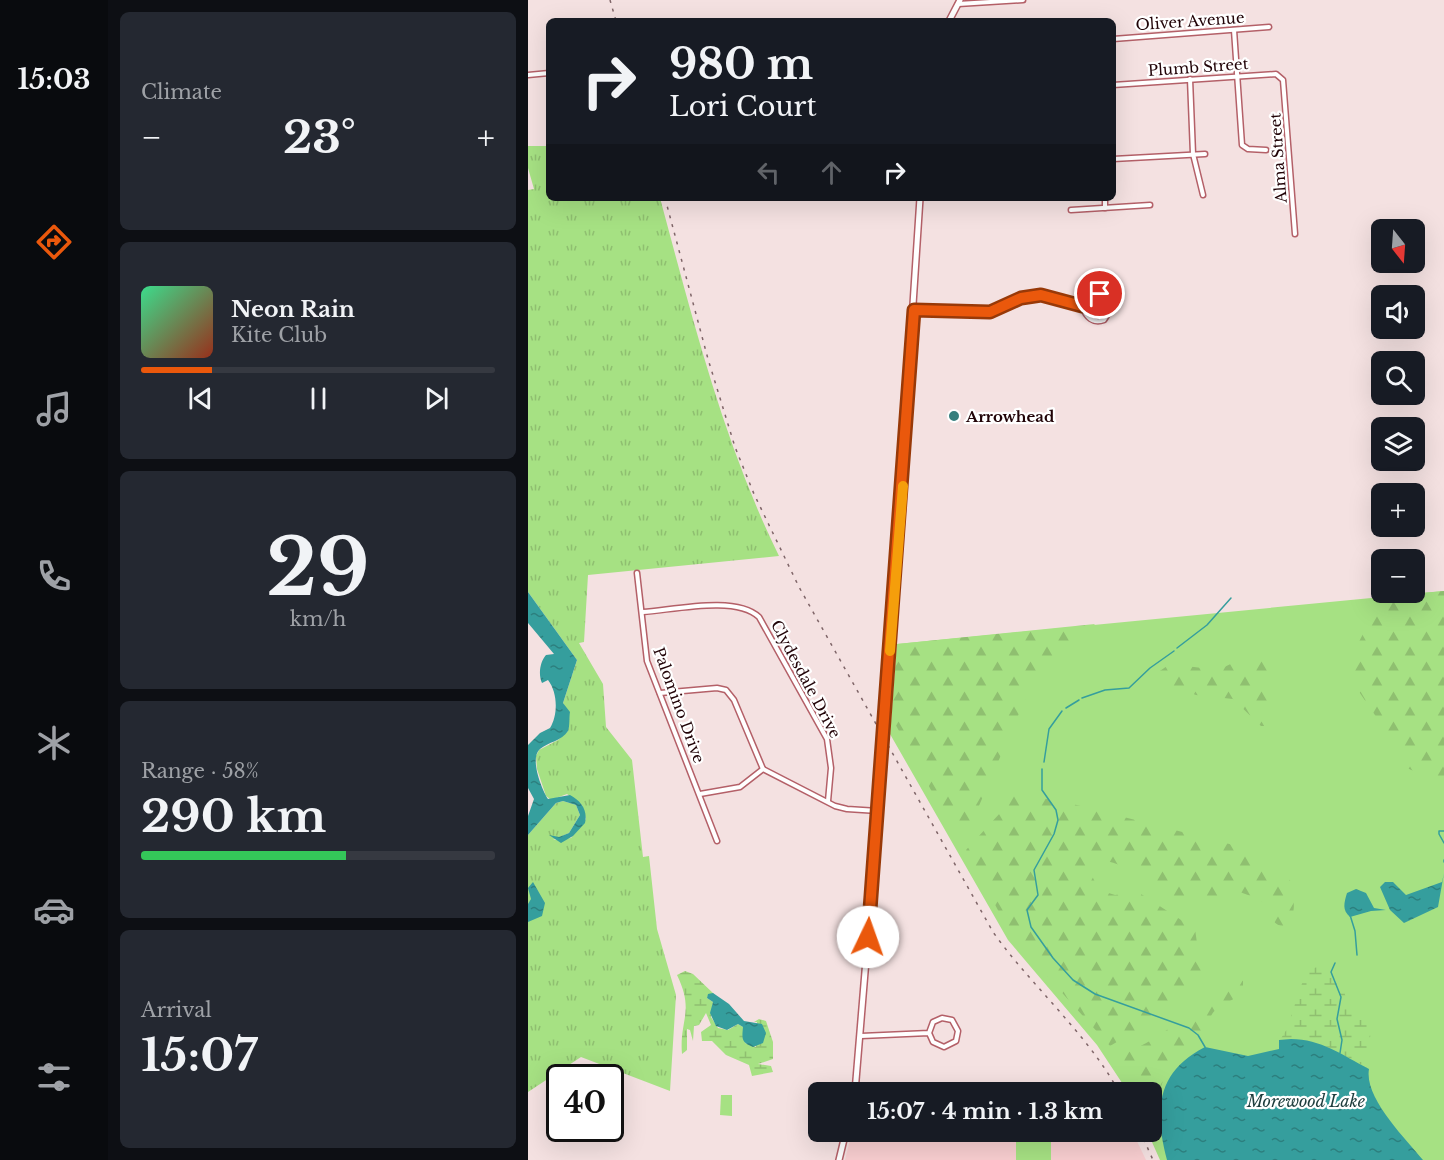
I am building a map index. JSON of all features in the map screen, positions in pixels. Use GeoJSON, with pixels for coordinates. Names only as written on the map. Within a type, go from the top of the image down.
{"type":"FeatureCollection","features":[{"type":"Feature","properties":{"kind":"street"},"geometry":{"type":"LineString","coordinates":[[951,18],[959,2],[1023,0]]}},
{"type":"Feature","properties":{"kind":"street","name":"Oliver Avenue"},"geometry":{"type":"LineString","coordinates":[[1116,39],[1269,27]]}},
{"type":"Feature","properties":{"kind":"street"},"geometry":{"type":"LineString","coordinates":[[1234,30],[1236,76],[1244,147],[1266,150]]}},
{"type":"Feature","properties":{"kind":"street"},"geometry":{"type":"LineString","coordinates":[[528,75],[546,74]]}},
{"type":"Feature","properties":{"kind":"street","name":"Plumb Street"},"geometry":{"type":"LineString","coordinates":[[1116,85],[1276,74],[1283,80]]}},
{"type":"Feature","properties":{"kind":"street"},"geometry":{"type":"LineString","coordinates":[[1190,79],[1193,154],[1203,195]]}},
{"type":"Feature","properties":{"kind":"street","name":"Alma Street"},"geometry":{"type":"LineString","coordinates":[[1283,80],[1295,234]]}},
{"type":"Feature","properties":{"kind":"street"},"geometry":{"type":"LineString","coordinates":[[1116,159],[1205,154]]}},
{"type":"Feature","properties":{"kind":"street"},"geometry":{"type":"LineString","coordinates":[[856,1082],[884,744],[920,201]]}},
{"type":"Feature","properties":{"kind":"street"},"geometry":{"type":"LineString","coordinates":[[1105,201],[1105,207]]}},
{"type":"Feature","properties":{"kind":"street"},"geometry":{"type":"LineString","coordinates":[[1071,210],[1150,205]]}},
{"type":"Feature","properties":{"kind":"street"},"geometry":{"type":"LineString","coordinates":[[914,310],[990,312],[1021,298],[1041,295],[1082,306],[1089,318],[1094,321],[1104,320],[1111,309],[1107,298],[1100,294],[1091,296],[1082,306]]}},
{"type":"Feature","properties":{"kind":"street","name":"Palomino Drive"},"geometry":{"type":"LineString","coordinates":[[637,573],[643,612],[645,654],[717,841]]}},
{"type":"Feature","properties":{"kind":"street","name":"Clydesdale Drive"},"geometry":{"type":"LineString","coordinates":[[643,612],[731,605],[745,608],[759,617],[827,739],[831,768],[828,801]]}},
{"type":"Feature","properties":{"kind":"street"},"geometry":{"type":"LineString","coordinates":[[660,693],[717,688],[726,690],[734,700],[763,768],[847,809],[878,811]]}},
{"type":"Feature","properties":{"kind":"street"},"geometry":{"type":"LineString","coordinates":[[700,794],[740,788],[763,768]]}},
{"type":"Feature","properties":{"kind":"street"},"geometry":{"type":"LineString","coordinates":[[942,1018],[952,1020],[958,1031],[956,1041],[947,1047],[935,1044],[929,1033],[933,1022],[942,1018]]}},
{"type":"Feature","properties":{"kind":"street"},"geometry":{"type":"LineString","coordinates":[[861,1036],[929,1033]]}},
{"type":"Feature","properties":{"kind":"street"},"geometry":{"type":"LineString","coordinates":[[839,1160],[843,1142]]}},
{"type":"Feature","properties":{"kind":"shaded area"},"geometry":{"type":"Polygon","coordinates":[[[849,1142],[1137,1142],[1146,1160],[845,1160],[849,1142]]]}},
{"type":"Feature","properties":{"kind":"green space"},"geometry":{"type":"Polygon","coordinates":[[[528,146],[546,146],[546,201],[661,201],[697,335],[725,425],[759,513],[779,556],[588,575],[584,642],[579,643],[603,684],[606,727],[632,760],[643,857],[649,856],[657,929],[676,995],[670,1091],[624,1073],[624,1064],[599,1064],[581,1057],[570,1064],[546,1064],[546,1080],[528,1092],[528,835],[556,803],[563,801],[576,805],[580,815],[569,833],[553,840],[571,838],[586,819],[582,805],[567,794],[551,800],[546,796],[537,769],[536,756],[539,750],[558,740],[568,731],[569,717],[563,703],[577,660],[528,592],[528,190],[534,189],[528,168],[528,146]]]}},
{"type":"Feature","properties":{"kind":"green space"},"geometry":{"type":"Polygon","coordinates":[[[1444,591],[1444,1160],[1160,1160],[1152,1142],[1162,1142],[1162,1082],[1121,1082],[1097,1045],[1008,940],[890,734],[897,644],[1371,598],[1371,603],[1425,603],[1425,593],[1444,591]]]}},
{"type":"Feature","properties":{"kind":"green space"},"geometry":{"type":"Polygon","coordinates":[[[1444,591],[1444,785],[1407,768],[1392,740],[1351,680],[1349,661],[1364,632],[1371,603],[1425,603],[1425,593],[1444,591]]]}},
{"type":"Feature","properties":{"kind":"green space"},"geometry":{"type":"Polygon","coordinates":[[[1095,624],[1028,693],[978,808],[967,826],[951,827],[892,718],[897,644],[1095,624]]]}},
{"type":"Feature","properties":{"kind":"green space"},"geometry":{"type":"Polygon","coordinates":[[[1259,655],[1266,656],[1273,667],[1264,726],[1261,726],[1233,699],[1196,695],[1155,679],[1154,675],[1170,664],[1218,670],[1239,660],[1259,655]]]}},
{"type":"Feature","properties":{"kind":"green space"},"geometry":{"type":"Polygon","coordinates":[[[1008,793],[1061,801],[1245,848],[1264,864],[1290,880],[1294,903],[1291,920],[1287,926],[1277,925],[1266,905],[1240,892],[1218,901],[1166,897],[1139,876],[1115,863],[1105,861],[1096,865],[1091,874],[1099,890],[1115,895],[1138,892],[1195,929],[1197,943],[1212,966],[1210,972],[1164,1014],[1110,1046],[1028,955],[1000,914],[966,850],[1001,812],[1008,793]]]}},
{"type":"Feature","properties":{"kind":"green space"},"geometry":{"type":"Polygon","coordinates":[[[1320,964],[1336,971],[1347,1000],[1372,1028],[1366,1056],[1369,1069],[1337,1051],[1315,1043],[1304,1040],[1280,1040],[1292,1021],[1291,1015],[1305,975],[1320,964]]]}},
{"type":"Feature","properties":{"kind":"green space"},"geometry":{"type":"Polygon","coordinates":[[[685,971],[693,974],[714,994],[709,994],[707,998],[713,1002],[711,1017],[718,1028],[728,1030],[738,1024],[743,1027],[745,1043],[756,1047],[757,1022],[754,1022],[759,1019],[766,1021],[773,1042],[773,1059],[758,1064],[771,1066],[773,1072],[752,1076],[749,1065],[726,1055],[712,1041],[702,1041],[701,1032],[711,1025],[706,1013],[699,1025],[694,1026],[693,1041],[690,1030],[687,1029],[687,1050],[682,1054],[686,1007],[677,975],[685,971]]]}},
{"type":"Feature","properties":{"kind":"green space"},"geometry":{"type":"Polygon","coordinates":[[[1235,975],[1243,981],[1243,992],[1216,1009],[1210,1020],[1207,1041],[1182,1054],[1167,1072],[1162,1085],[1162,1082],[1133,1082],[1118,1056],[1163,1033],[1226,979],[1235,975]]]}},
{"type":"Feature","properties":{"kind":"green space"},"geometry":{"type":"Polygon","coordinates":[[[721,1095],[732,1095],[732,1116],[720,1115],[721,1095]]]}},
{"type":"Feature","properties":{"kind":"green space"},"geometry":{"type":"Polygon","coordinates":[[[1016,1142],[1051,1142],[1051,1160],[1016,1160],[1016,1142]]]}},
{"type":"Feature","properties":{"kind":"water"},"geometry":{"type":"Polygon","coordinates":[[[528,592],[577,660],[563,703],[570,712],[568,731],[562,737],[540,749],[536,759],[540,782],[548,799],[570,795],[580,803],[584,810],[585,823],[573,836],[561,843],[549,835],[559,837],[569,833],[580,815],[576,805],[563,801],[556,803],[528,835],[528,816],[534,799],[528,788],[528,745],[540,733],[550,728],[556,704],[551,685],[548,680],[542,683],[540,672],[546,655],[554,654],[528,623],[528,592]]]}},
{"type":"Feature","properties":{"kind":"water"},"geometry":{"type":"Polygon","coordinates":[[[1444,873],[1438,907],[1404,923],[1390,910],[1380,887],[1385,882],[1393,882],[1406,895],[1442,882],[1444,873]]]}},
{"type":"Feature","properties":{"kind":"water"},"geometry":{"type":"Polygon","coordinates":[[[533,882],[545,903],[542,916],[528,922],[528,904],[531,899],[528,888],[533,882]]]}},
{"type":"Feature","properties":{"kind":"water"},"geometry":{"type":"Polygon","coordinates":[[[1356,889],[1366,893],[1374,908],[1386,910],[1371,911],[1350,917],[1344,906],[1345,900],[1347,893],[1356,889]]]}},
{"type":"Feature","properties":{"kind":"water"},"geometry":{"type":"Polygon","coordinates":[[[713,993],[729,1004],[744,1021],[762,1024],[766,1033],[763,1043],[753,1047],[744,1042],[743,1027],[738,1024],[727,1030],[716,1026],[710,1013],[713,1002],[707,998],[708,994],[713,993]]]}},
{"type":"Feature","properties":{"kind":"water","name":"Morewood Lake"},"geometry":{"type":"Polygon","coordinates":[[[1279,1040],[1302,1040],[1322,1045],[1369,1069],[1369,1080],[1379,1105],[1423,1160],[1167,1160],[1162,1134],[1162,1099],[1168,1081],[1177,1068],[1205,1047],[1248,1056],[1279,1049],[1279,1040]]]}},
{"type":"Feature","properties":{"kind":"waterway"},"geometry":{"type":"LineString","coordinates":[[1177,648],[1207,625],[1231,598]]}},
{"type":"Feature","properties":{"kind":"waterway"},"geometry":{"type":"LineString","coordinates":[[1082,698],[1105,690],[1129,688],[1150,668],[1174,651]]}},
{"type":"Feature","properties":{"kind":"waterway"},"geometry":{"type":"LineString","coordinates":[[1066,708],[1079,700]]}},
{"type":"Feature","properties":{"kind":"waterway"},"geometry":{"type":"LineString","coordinates":[[1044,762],[1049,729],[1062,711]]}},
{"type":"Feature","properties":{"kind":"waterway"},"geometry":{"type":"LineString","coordinates":[[1042,769],[1042,790],[1056,810],[1058,820],[1054,834],[1034,870],[1038,895],[1027,910],[1031,927],[1053,958],[1073,980],[1095,994],[1189,1028],[1198,1035],[1205,1047]]}},
{"type":"Feature","properties":{"kind":"waterway"},"geometry":{"type":"LineString","coordinates":[[1444,831],[1439,831],[1444,843]]}},
{"type":"Feature","properties":{"kind":"waterway"},"geometry":{"type":"LineString","coordinates":[[1350,915],[1355,931],[1357,955]]}},
{"type":"Feature","properties":{"kind":"waterway"},"geometry":{"type":"LineString","coordinates":[[1335,963],[1331,972],[1341,997],[1337,1019],[1342,1040],[1340,1053]]}},
{"type":"Feature","properties":{"kind":"railway"},"geometry":{"type":"LineString","coordinates":[[610,0],[615,18]]}},
{"type":"Feature","properties":{"kind":"railway"},"geometry":{"type":"LineString","coordinates":[[666,201],[708,359],[735,447],[754,494],[799,587],[993,932],[1075,1030],[1113,1082]]}},
{"type":"Feature","properties":{"kind":"railway"},"geometry":{"type":"LineString","coordinates":[[1145,1142],[1153,1160]]}},
{"type":"Feature","properties":{"kind":"slow traffic"},"geometry":{"type":"LineString","coordinates":[[890,651],[903,486]]}},
{"type":"Feature","properties":{"kind":"place","name":"Arrowhead"},"geometry":{"type":"Point","coordinates":[954,416]}},
{"type":"Feature","properties":{"kind":"route"},"geometry":{"type":"LineString","coordinates":[[868,937],[899,542],[914,310],[990,312],[1021,298],[1041,295],[1082,306],[1091,296],[1100,294]]}}]}
